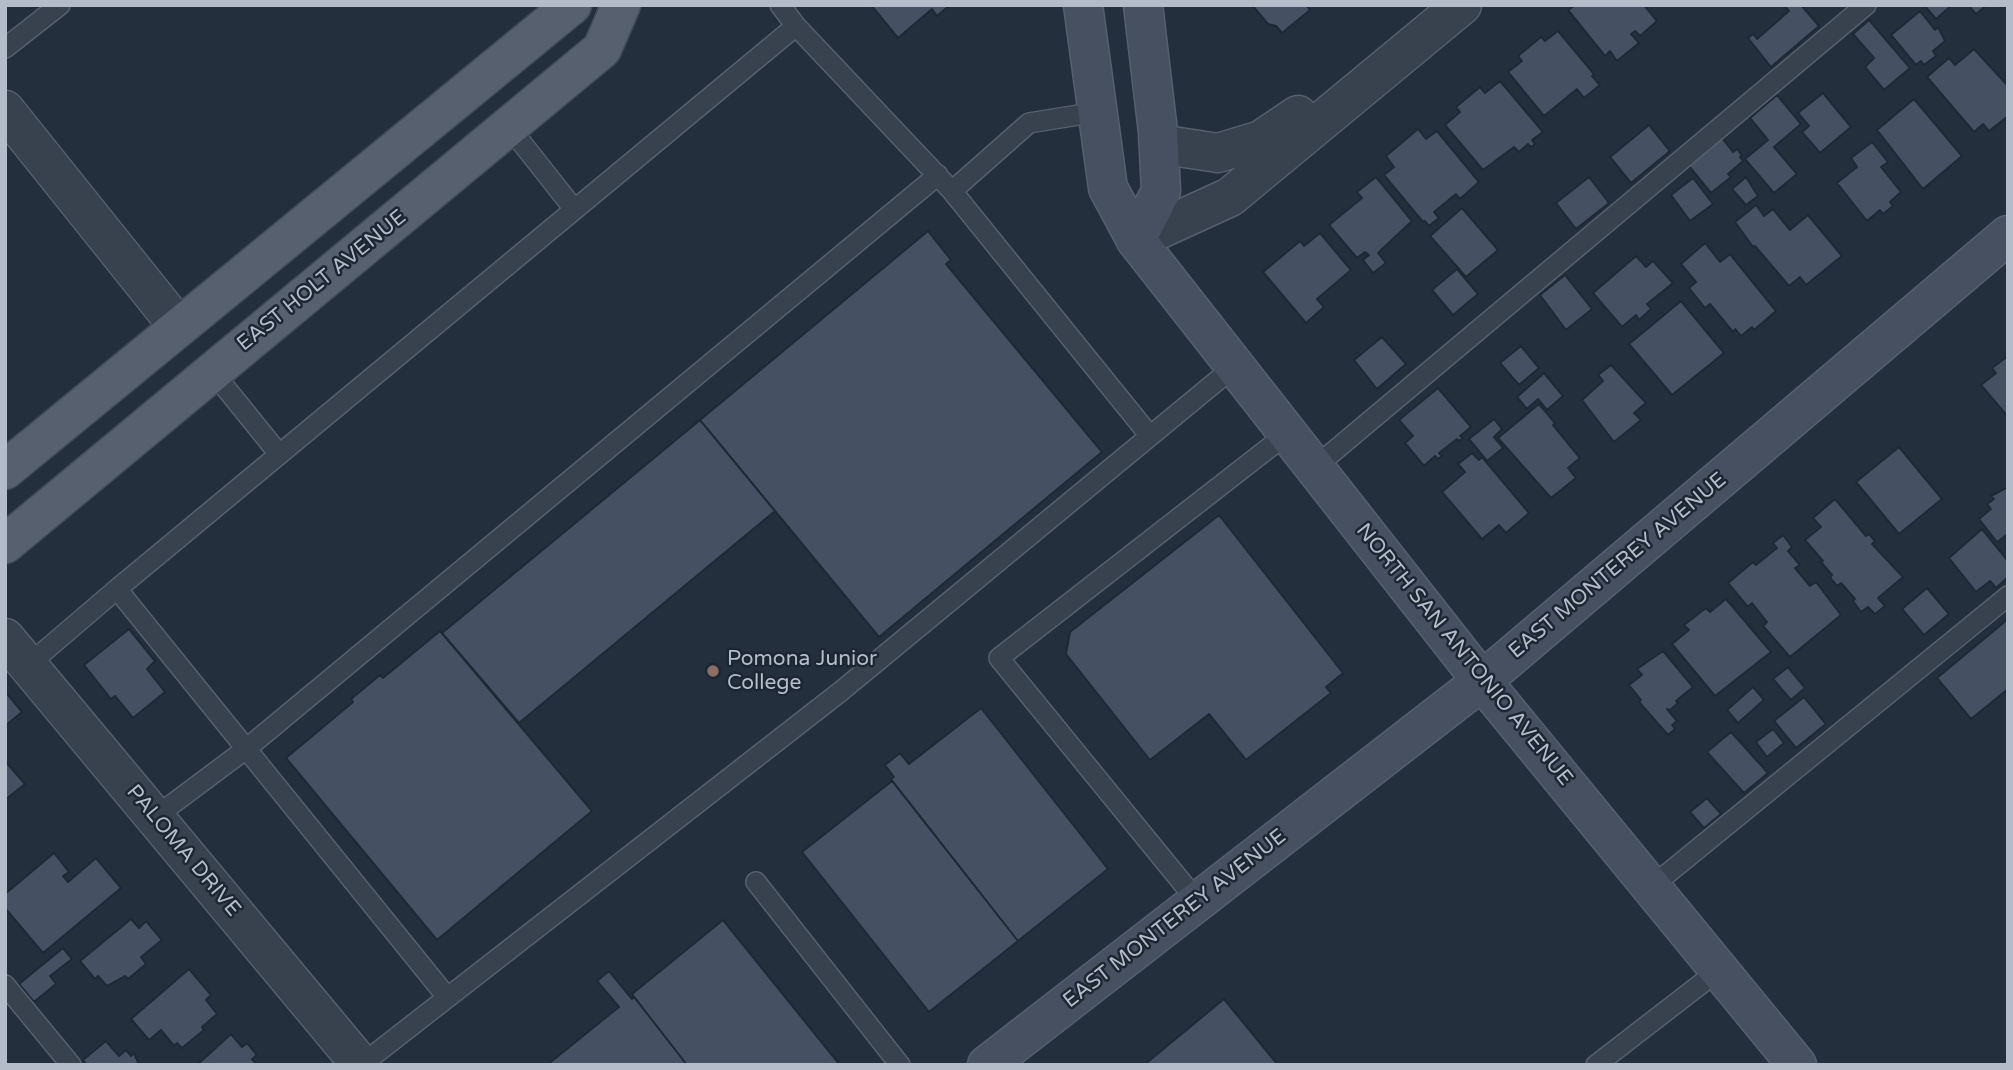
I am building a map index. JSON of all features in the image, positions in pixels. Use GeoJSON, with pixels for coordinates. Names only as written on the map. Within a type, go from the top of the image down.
{"type":"FeatureCollection","features":[{"type":"Feature","properties":{"kind":"main road","name":"EAST HOLT AVENUE"},"geometry":{"type":"LineString","coordinates":[[5,544],[602,49],[621,5]]}},
{"type":"Feature","properties":{"kind":"main road","name":"NORTH SAN ANTONIO AVENUE"},"geometry":{"type":"LineString","coordinates":[[1083,5],[1108,188],[1136,240],[1482,681],[1797,1065]]}},
{"type":"Feature","properties":{"kind":"main road"},"geometry":{"type":"LineString","coordinates":[[1136,240],[1161,191],[1159,144],[1143,5]]}},
{"type":"Feature","properties":{"kind":"main road"},"geometry":{"type":"LineString","coordinates":[[5,470],[566,7]]}},
{"type":"Feature","properties":{"kind":"main road","name":"EAST MONTEREY AVENUE"},"geometry":{"type":"LineString","coordinates":[[987,1065],[1482,681],[2008,235]]}},
{"type":"Feature","properties":{"kind":"street"},"geometry":{"type":"LineString","coordinates":[[1136,240],[1230,197],[1462,5]]}},
{"type":"Feature","properties":{"kind":"street"},"geometry":{"type":"LineString","coordinates":[[5,110],[178,326]]}},
{"type":"Feature","properties":{"kind":"street"},"geometry":{"type":"LineString","coordinates":[[1159,144],[1218,153],[1261,140],[1297,115],[1316,110],[1338,110]]}},
{"type":"Feature","properties":{"kind":"street","name":"PALOMA DRIVE"},"geometry":{"type":"LineString","coordinates":[[16,652],[361,1065]]}},
{"type":"Feature","properties":{"kind":"lane"},"geometry":{"type":"LineString","coordinates":[[5,48],[60,5]]}},
{"type":"Feature","properties":{"kind":"lane"},"geometry":{"type":"LineString","coordinates":[[780,5],[796,26],[952,191],[1150,436]]}},
{"type":"Feature","properties":{"kind":"lane"},"geometry":{"type":"LineString","coordinates":[[1315,467],[1867,5]]}},
{"type":"Feature","properties":{"kind":"lane"},"geometry":{"type":"LineString","coordinates":[[16,652],[117,589],[796,26]]}},
{"type":"Feature","properties":{"kind":"lane"},"geometry":{"type":"LineString","coordinates":[[952,191],[1028,123],[1097,112]]}},
{"type":"Feature","properties":{"kind":"lane"},"geometry":{"type":"LineString","coordinates":[[509,128],[574,209]]}},
{"type":"Feature","properties":{"kind":"lane"},"geometry":{"type":"LineString","coordinates":[[155,817],[246,749],[938,175]]}},
{"type":"Feature","properties":{"kind":"lane"},"geometry":{"type":"LineString","coordinates":[[361,1065],[840,692],[1235,366]]}},
{"type":"Feature","properties":{"kind":"lane"},"geometry":{"type":"LineString","coordinates":[[212,371],[279,454]]}},
{"type":"Feature","properties":{"kind":"lane"},"geometry":{"type":"LineString","coordinates":[[1198,902],[999,658],[1288,433]]}},
{"type":"Feature","properties":{"kind":"lane"},"geometry":{"type":"LineString","coordinates":[[117,589],[447,997]]}},
{"type":"Feature","properties":{"kind":"lane"},"geometry":{"type":"LineString","coordinates":[[1651,887],[2008,596]]}},
{"type":"Feature","properties":{"kind":"lane"},"geometry":{"type":"LineString","coordinates":[[756,882],[900,1065]]}},
{"type":"Feature","properties":{"kind":"lane"},"geometry":{"type":"LineString","coordinates":[[1596,1065],[1719,970]]}},
{"type":"Feature","properties":{"kind":"lane"},"geometry":{"type":"LineString","coordinates":[[5,985],[71,1065]]}},
{"type":"Feature","properties":{"kind":"building"},"geometry":{"type":"Polygon","coordinates":[[[871,5],[950,5],[937,16],[932,9],[898,38],[871,5]]]}},
{"type":"Feature","properties":{"kind":"building"},"geometry":{"type":"Polygon","coordinates":[[[1252,5],[1306,5],[1310,10],[1282,33],[1276,26],[1268,24],[1252,5]]]}},
{"type":"Feature","properties":{"kind":"building"},"geometry":{"type":"Polygon","coordinates":[[[1575,5],[1644,5],[1657,21],[1640,36],[1635,31],[1631,34],[1639,43],[1617,61],[1610,51],[1605,56],[1568,10],[1575,5]]]}},
{"type":"Feature","properties":{"kind":"building"},"geometry":{"type":"Polygon","coordinates":[[[1784,5],[1801,5],[1819,26],[1771,67],[1748,38],[1753,34],[1757,39],[1789,11],[1784,5]]]}},
{"type":"Feature","properties":{"kind":"building"},"geometry":{"type":"Polygon","coordinates":[[[1924,5],[1952,5],[1936,19],[1924,5]]]}},
{"type":"Feature","properties":{"kind":"building"},"geometry":{"type":"Polygon","coordinates":[[[1968,5],[1987,5],[1976,14],[1968,5]]]}},
{"type":"Feature","properties":{"kind":"building"},"geometry":{"type":"Polygon","coordinates":[[[1920,11],[1935,30],[1938,27],[1945,41],[1933,51],[1936,56],[1924,65],[1921,61],[1916,65],[1891,35],[1920,11]]]}},
{"type":"Feature","properties":{"kind":"building"},"geometry":{"type":"Polygon","coordinates":[[[1869,20],[1910,68],[1884,90],[1865,67],[1874,58],[1853,34],[1869,20]]]}},
{"type":"Feature","properties":{"kind":"building"},"geometry":{"type":"Polygon","coordinates":[[[1558,31],[1600,85],[1584,98],[1577,89],[1544,116],[1508,72],[1522,61],[1518,56],[1541,37],[1545,41],[1558,31]]]}},
{"type":"Feature","properties":{"kind":"building"},"geometry":{"type":"Polygon","coordinates":[[[1974,49],[2008,86],[2008,116],[1989,131],[1983,124],[1974,132],[1927,77],[1949,58],[1955,65],[1974,49]]]}},
{"type":"Feature","properties":{"kind":"building"},"geometry":{"type":"Polygon","coordinates":[[[1500,81],[1543,132],[1532,140],[1535,144],[1531,147],[1528,144],[1519,152],[1514,147],[1483,170],[1445,125],[1460,112],[1456,107],[1480,87],[1485,93],[1500,81]]]}},
{"type":"Feature","properties":{"kind":"building"},"geometry":{"type":"Polygon","coordinates":[[[1823,93],[1851,127],[1820,153],[1802,132],[1809,126],[1798,113],[1823,93]]]}},
{"type":"Feature","properties":{"kind":"building"},"geometry":{"type":"Polygon","coordinates":[[[1777,95],[1801,124],[1774,147],[1797,174],[1774,193],[1745,159],[1768,140],[1750,118],[1777,95]]]}},
{"type":"Feature","properties":{"kind":"building"},"geometry":{"type":"Polygon","coordinates":[[[1914,99],[1962,156],[1923,189],[1877,130],[1914,99]]]}},
{"type":"Feature","properties":{"kind":"building"},"geometry":{"type":"Polygon","coordinates":[[[1649,125],[1670,151],[1631,183],[1610,157],[1649,125]]]}},
{"type":"Feature","properties":{"kind":"building"},"geometry":{"type":"Polygon","coordinates":[[[1418,129],[1426,139],[1437,131],[1479,182],[1460,199],[1456,194],[1434,212],[1439,218],[1429,226],[1384,175],[1394,167],[1386,156],[1418,129]]]}},
{"type":"Feature","properties":{"kind":"building"},"geometry":{"type":"Polygon","coordinates":[[[1722,138],[1733,152],[1737,149],[1743,161],[1728,174],[1731,177],[1711,193],[1689,166],[1722,138]]]}},
{"type":"Feature","properties":{"kind":"building"},"geometry":{"type":"Polygon","coordinates":[[[1872,142],[1888,162],[1881,167],[1901,192],[1890,202],[1893,206],[1883,214],[1880,210],[1867,221],[1837,183],[1857,167],[1851,158],[1872,142]]]}},
{"type":"Feature","properties":{"kind":"building"},"geometry":{"type":"Polygon","coordinates":[[[1376,177],[1412,221],[1378,253],[1386,263],[1373,273],[1363,260],[1369,255],[1365,252],[1357,258],[1329,225],[1362,198],[1357,192],[1376,177]]]}},
{"type":"Feature","properties":{"kind":"building"},"geometry":{"type":"Polygon","coordinates":[[[1589,177],[1609,203],[1576,229],[1556,203],[1589,177]]]}},
{"type":"Feature","properties":{"kind":"building"},"geometry":{"type":"Polygon","coordinates":[[[1746,177],[1758,196],[1746,205],[1732,189],[1746,177]]]}},
{"type":"Feature","properties":{"kind":"building"},"geometry":{"type":"Polygon","coordinates":[[[1693,178],[1713,204],[1690,221],[1671,195],[1693,178]]]}},
{"type":"Feature","properties":{"kind":"building"},"geometry":{"type":"Polygon","coordinates":[[[1756,205],[1764,216],[1773,209],[1790,230],[1808,215],[1842,256],[1806,285],[1800,277],[1789,286],[1755,246],[1753,247],[1735,222],[1756,205]]]}},
{"type":"Feature","properties":{"kind":"building"},"geometry":{"type":"Polygon","coordinates":[[[1462,208],[1498,250],[1466,277],[1430,236],[1462,208]]]}},
{"type":"Feature","properties":{"kind":"building"},"geometry":{"type":"Polygon","coordinates":[[[928,231],[951,260],[946,264],[1102,452],[879,637],[700,420],[928,231]]]}},
{"type":"Feature","properties":{"kind":"building"},"geometry":{"type":"Polygon","coordinates":[[[1320,233],[1351,270],[1317,299],[1324,307],[1306,323],[1263,272],[1300,241],[1304,246],[1320,233]]]}},
{"type":"Feature","properties":{"kind":"building"},"geometry":{"type":"Polygon","coordinates":[[[1705,243],[1720,262],[1730,254],[1776,311],[1754,330],[1752,327],[1741,336],[1735,329],[1733,332],[1710,304],[1705,308],[1689,288],[1696,282],[1681,264],[1705,243]]]}},
{"type":"Feature","properties":{"kind":"building"},"geometry":{"type":"Polygon","coordinates":[[[1636,256],[1646,267],[1653,261],[1673,283],[1647,304],[1651,309],[1639,320],[1636,315],[1622,327],[1593,293],[1636,256]]]}},
{"type":"Feature","properties":{"kind":"building"},"geometry":{"type":"Polygon","coordinates":[[[1457,269],[1478,294],[1453,315],[1432,290],[1457,269]]]}},
{"type":"Feature","properties":{"kind":"building"},"geometry":{"type":"Polygon","coordinates":[[[1565,275],[1592,309],[1566,330],[1540,295],[1565,275]]]}},
{"type":"Feature","properties":{"kind":"building"},"geometry":{"type":"Polygon","coordinates":[[[1681,301],[1724,353],[1672,395],[1629,344],[1681,301]]]}},
{"type":"Feature","properties":{"kind":"building"},"geometry":{"type":"Polygon","coordinates":[[[1382,337],[1406,364],[1377,389],[1354,360],[1382,337]]]}},
{"type":"Feature","properties":{"kind":"building"},"geometry":{"type":"Polygon","coordinates":[[[1521,346],[1539,368],[1519,385],[1500,363],[1521,346]]]}},
{"type":"Feature","properties":{"kind":"building"},"geometry":{"type":"Polygon","coordinates":[[[2008,356],[2008,417],[1981,385],[1996,373],[1992,368],[2008,356]]]}},
{"type":"Feature","properties":{"kind":"building"},"geometry":{"type":"Polygon","coordinates":[[[1611,365],[1646,403],[1634,413],[1641,420],[1614,442],[1582,400],[1603,381],[1598,375],[1611,365]]]}},
{"type":"Feature","properties":{"kind":"building"},"geometry":{"type":"Polygon","coordinates":[[[1544,373],[1563,396],[1547,410],[1538,399],[1527,409],[1517,397],[1544,373]]]}},
{"type":"Feature","properties":{"kind":"building"},"geometry":{"type":"Polygon","coordinates":[[[1438,388],[1471,427],[1460,436],[1463,438],[1459,441],[1457,439],[1439,453],[1442,456],[1438,459],[1435,456],[1424,466],[1405,443],[1413,436],[1399,420],[1438,388]]]}},
{"type":"Feature","properties":{"kind":"building"},"geometry":{"type":"Polygon","coordinates":[[[1539,404],[1580,458],[1568,468],[1576,478],[1551,498],[1498,438],[1539,404]]]}},
{"type":"Feature","properties":{"kind":"building"},"geometry":{"type":"Polygon","coordinates":[[[1494,419],[1502,429],[1494,437],[1503,448],[1487,461],[1469,439],[1494,419]]]}},
{"type":"Feature","properties":{"kind":"building"},"geometry":{"type":"Polygon","coordinates":[[[700,420],[775,511],[519,723],[442,633],[700,420]]]}},
{"type":"Feature","properties":{"kind":"building"},"geometry":{"type":"Polygon","coordinates":[[[1899,447],[1942,499],[1899,534],[1856,482],[1899,447]]]}},
{"type":"Feature","properties":{"kind":"building"},"geometry":{"type":"Polygon","coordinates":[[[1472,453],[1479,460],[1482,457],[1529,513],[1506,533],[1499,525],[1482,539],[1442,492],[1465,472],[1458,464],[1472,453]]]}},
{"type":"Feature","properties":{"kind":"building"},"geometry":{"type":"Polygon","coordinates":[[[2008,487],[2008,534],[1997,542],[1979,519],[1991,509],[1987,504],[1994,499],[1991,496],[2008,487]]]}},
{"type":"Feature","properties":{"kind":"building"},"geometry":{"type":"Polygon","coordinates":[[[1835,499],[1866,536],[1869,534],[1875,541],[1872,544],[1903,577],[1878,598],[1885,606],[1875,614],[1868,607],[1861,612],[1853,601],[1855,599],[1841,583],[1837,586],[1821,562],[1823,561],[1805,540],[1821,527],[1813,518],[1835,499]]]}},
{"type":"Feature","properties":{"kind":"building"},"geometry":{"type":"Polygon","coordinates":[[[1219,515],[1343,673],[1326,687],[1331,693],[1246,760],[1209,714],[1150,760],[1066,654],[1070,632],[1219,515]]]}},
{"type":"Feature","properties":{"kind":"building"},"geometry":{"type":"Polygon","coordinates":[[[1982,529],[2008,561],[2008,577],[1996,588],[1990,581],[1976,592],[1949,558],[1982,529]]]}},
{"type":"Feature","properties":{"kind":"building"},"geometry":{"type":"Polygon","coordinates":[[[1783,535],[1792,547],[1788,551],[1800,565],[1795,568],[1810,586],[1816,582],[1841,615],[1790,657],[1763,626],[1767,622],[1752,603],[1748,607],[1728,583],[1753,562],[1756,565],[1777,548],[1773,543],[1783,535]]]}},
{"type":"Feature","properties":{"kind":"building"},"geometry":{"type":"Polygon","coordinates":[[[1927,588],[1949,614],[1924,635],[1902,609],[1927,588]]]}},
{"type":"Feature","properties":{"kind":"building"},"geometry":{"type":"Polygon","coordinates":[[[1726,599],[1771,652],[1715,696],[1672,644],[1689,630],[1684,625],[1706,608],[1710,612],[1726,599]]]}},
{"type":"Feature","properties":{"kind":"building"},"geometry":{"type":"Polygon","coordinates":[[[2008,619],[2008,689],[1971,719],[1937,678],[2008,619]]]}},
{"type":"Feature","properties":{"kind":"building"},"geometry":{"type":"Polygon","coordinates":[[[129,629],[155,661],[147,669],[165,692],[133,718],[115,696],[111,699],[84,665],[129,629]]]}},
{"type":"Feature","properties":{"kind":"building"},"geometry":{"type":"Polygon","coordinates":[[[440,631],[592,811],[437,940],[286,758],[353,702],[351,699],[380,675],[383,678],[440,631]]]}},
{"type":"Feature","properties":{"kind":"building"},"geometry":{"type":"Polygon","coordinates":[[[1663,651],[1693,687],[1676,701],[1678,703],[1670,710],[1667,709],[1677,721],[1672,725],[1675,729],[1668,735],[1639,702],[1641,700],[1629,685],[1642,675],[1637,669],[1663,651]]]}},
{"type":"Feature","properties":{"kind":"building"},"geometry":{"type":"Polygon","coordinates":[[[1788,667],[1805,688],[1791,700],[1773,679],[1788,667]]]}},
{"type":"Feature","properties":{"kind":"building"},"geometry":{"type":"Polygon","coordinates":[[[1753,687],[1764,700],[1738,723],[1727,710],[1753,687]]]}},
{"type":"Feature","properties":{"kind":"building"},"geometry":{"type":"Polygon","coordinates":[[[5,691],[22,712],[5,726],[5,691]]]}},
{"type":"Feature","properties":{"kind":"building"},"geometry":{"type":"Polygon","coordinates":[[[1804,697],[1826,724],[1796,748],[1774,721],[1804,697]]]}},
{"type":"Feature","properties":{"kind":"building"},"geometry":{"type":"Polygon","coordinates":[[[981,708],[1108,869],[1018,941],[891,779],[894,777],[885,765],[900,753],[909,764],[981,708]]]}},
{"type":"Feature","properties":{"kind":"building"},"geometry":{"type":"Polygon","coordinates":[[[1773,729],[1784,743],[1767,757],[1756,742],[1773,729]]]}},
{"type":"Feature","properties":{"kind":"building"},"geometry":{"type":"Polygon","coordinates":[[[1731,732],[1768,773],[1744,793],[1707,752],[1731,732]]]}},
{"type":"Feature","properties":{"kind":"building"},"geometry":{"type":"Polygon","coordinates":[[[5,761],[25,784],[5,800],[5,761]]]}},
{"type":"Feature","properties":{"kind":"building"},"geometry":{"type":"Polygon","coordinates":[[[892,781],[1018,941],[929,1012],[802,852],[892,781]]]}},
{"type":"Feature","properties":{"kind":"building"},"geometry":{"type":"Polygon","coordinates":[[[1707,798],[1721,814],[1704,828],[1690,812],[1707,798]]]}},
{"type":"Feature","properties":{"kind":"building"},"geometry":{"type":"Polygon","coordinates":[[[54,853],[69,872],[63,876],[68,882],[96,858],[121,888],[43,953],[5,908],[5,894],[54,853]]]}},
{"type":"Feature","properties":{"kind":"building"},"geometry":{"type":"Polygon","coordinates":[[[131,919],[139,928],[146,921],[162,940],[141,957],[146,964],[128,979],[125,976],[107,986],[98,976],[95,979],[80,961],[131,919]]]}},
{"type":"Feature","properties":{"kind":"building"},"geometry":{"type":"Polygon","coordinates":[[[723,920],[840,1065],[687,1065],[632,994],[723,920]]]}},
{"type":"Feature","properties":{"kind":"building"},"geometry":{"type":"Polygon","coordinates":[[[63,948],[72,959],[50,976],[56,984],[34,1002],[19,984],[63,948]]]}},
{"type":"Feature","properties":{"kind":"building"},"geometry":{"type":"Polygon","coordinates":[[[189,969],[211,995],[206,1000],[217,1014],[202,1027],[204,1030],[182,1048],[177,1043],[174,1046],[161,1030],[149,1040],[131,1019],[189,969]]]}},
{"type":"Feature","properties":{"kind":"building"},"geometry":{"type":"Polygon","coordinates":[[[609,971],[632,999],[634,997],[687,1065],[547,1065],[619,1007],[597,981],[609,971]]]}},
{"type":"Feature","properties":{"kind":"building"},"geometry":{"type":"Polygon","coordinates":[[[1224,999],[1278,1065],[1144,1065],[1224,999]]]}},
{"type":"Feature","properties":{"kind":"building"},"geometry":{"type":"Polygon","coordinates":[[[231,1034],[242,1047],[247,1043],[257,1055],[252,1059],[257,1065],[197,1065],[231,1034]]]}},
{"type":"Feature","properties":{"kind":"building"},"geometry":{"type":"Polygon","coordinates":[[[106,1041],[119,1056],[126,1050],[131,1056],[134,1053],[139,1065],[87,1065],[83,1060],[106,1041]]]}},
{"type":"Feature","properties":{"kind":"place","name":"Pomona Junior College"},"geometry":{"type":"Point","coordinates":[713,671]}}]}
